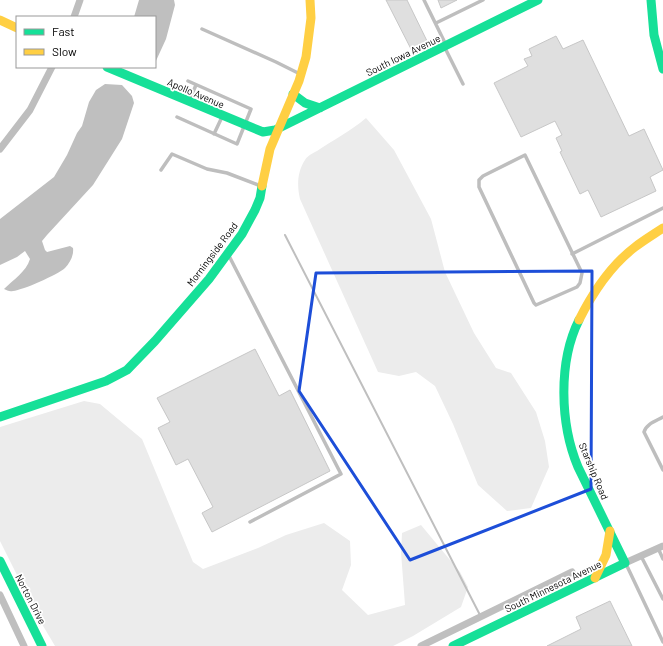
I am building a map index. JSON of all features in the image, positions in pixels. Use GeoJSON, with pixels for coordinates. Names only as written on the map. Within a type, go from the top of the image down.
{"type":"FeatureCollection","features":[{"type":"Feature","properties":{"kind":"street"},"geometry":{"type":"LineString","coordinates":[[74,16],[80,0]]}},
{"type":"Feature","properties":{"kind":"street","name":"Morningside Road"},"geometry":{"type":"LineString","coordinates":[[0,417],[106,381],[127,370],[155,342],[209,279],[242,234],[260,198],[270,149],[301,75],[306,57],[311,18],[310,0]]}},
{"type":"Feature","properties":{"kind":"street","name":"South Iowa Avenue"},"geometry":{"type":"LineString","coordinates":[[278,128],[538,0]]}},
{"type":"Feature","properties":{"kind":"street"},"geometry":{"type":"LineString","coordinates":[[651,0],[652,25],[656,46],[663,69]]}},
{"type":"Feature","properties":{"kind":"street"},"geometry":{"type":"LineString","coordinates":[[0,20],[16,28]]}},
{"type":"Feature","properties":{"kind":"street"},"geometry":{"type":"LineString","coordinates":[[0,149],[30,110],[51,68]]}},
{"type":"Feature","properties":{"kind":"street","name":"Apollo Avenue"},"geometry":{"type":"LineString","coordinates":[[109,68],[256,130],[263,132],[278,128]]}},
{"type":"Feature","properties":{"kind":"street"},"geometry":{"type":"LineString","coordinates":[[293,94],[299,100],[308,105],[320,108]]}},
{"type":"Feature","properties":{"kind":"street","name":"Starship Road"},"geometry":{"type":"LineString","coordinates":[[625,563],[575,458],[567,434],[563,385],[568,352],[574,331],[592,294],[604,276],[621,258],[637,244],[663,228]]}},
{"type":"Feature","properties":{"kind":"street"},"geometry":{"type":"LineString","coordinates":[[595,578],[605,560],[610,531]]}},
{"type":"Feature","properties":{"kind":"street","name":"South Minnesota Avenue"},"geometry":{"type":"LineString","coordinates":[[453,646],[660,547]]}},
{"type":"Feature","properties":{"kind":"street","name":"Norton Drive"},"geometry":{"type":"LineString","coordinates":[[0,561],[42,646]]}},
{"type":"Feature","properties":{"kind":"lane"},"geometry":{"type":"LineString","coordinates":[[424,0],[463,84]]}},
{"type":"Feature","properties":{"kind":"lane"},"geometry":{"type":"LineString","coordinates":[[436,23],[483,0]]}},
{"type":"Feature","properties":{"kind":"lane"},"geometry":{"type":"LineString","coordinates":[[202,29],[276,62],[301,75]]}},
{"type":"Feature","properties":{"kind":"lane"},"geometry":{"type":"LineString","coordinates":[[177,117],[237,144],[251,109],[188,82]]}},
{"type":"Feature","properties":{"kind":"lane"},"geometry":{"type":"LineString","coordinates":[[189,102],[196,85]]}},
{"type":"Feature","properties":{"kind":"lane"},"geometry":{"type":"LineString","coordinates":[[214,134],[222,116]]}},
{"type":"Feature","properties":{"kind":"lane"},"geometry":{"type":"LineString","coordinates":[[161,170],[172,154],[206,169],[227,172],[262,187]]}},
{"type":"Feature","properties":{"kind":"lane"},"geometry":{"type":"LineString","coordinates":[[525,155],[572,254],[582,273],[578,287],[536,305],[479,187],[479,180],[483,176],[525,155]]}},
{"type":"Feature","properties":{"kind":"lane"},"geometry":{"type":"LineString","coordinates":[[572,254],[663,208]]}},
{"type":"Feature","properties":{"kind":"lane"},"geometry":{"type":"LineString","coordinates":[[228,253],[341,474],[250,522]]}},
{"type":"Feature","properties":{"kind":"lane"},"geometry":{"type":"LineString","coordinates":[[663,417],[650,424],[645,428],[644,432],[663,470]]}},
{"type":"Feature","properties":{"kind":"lane"},"geometry":{"type":"LineString","coordinates":[[660,547],[663,559]]}},
{"type":"Feature","properties":{"kind":"lane"},"geometry":{"type":"LineString","coordinates":[[641,556],[663,600]]}},
{"type":"Feature","properties":{"kind":"lane"},"geometry":{"type":"LineString","coordinates":[[625,563],[663,642]]}},
{"type":"Feature","properties":{"kind":"highlighted area"},"geometry":{"type":"Polygon","coordinates":[[[592,271],[591,489],[410,560],[299,391],[316,273],[592,271]]]}},
{"type":"Feature","properties":{"kind":"shaded area"},"geometry":{"type":"Polygon","coordinates":[[[139,0],[174,0],[175,5],[166,39],[156,61],[156,16],[134,16],[139,0]]]}},
{"type":"Feature","properties":{"kind":"shaded area"},"geometry":{"type":"Polygon","coordinates":[[[105,84],[122,85],[132,96],[134,103],[122,139],[93,185],[42,241],[47,252],[70,246],[73,248],[70,261],[61,271],[32,285],[12,291],[4,289],[26,268],[30,259],[25,251],[17,257],[0,265],[0,219],[54,177],[82,126],[89,102],[96,90],[105,84]]]}},
{"type":"Feature","properties":{"kind":"shaded area"},"geometry":{"type":"Polygon","coordinates":[[[366,118],[394,150],[431,219],[445,272],[474,333],[496,368],[511,373],[536,412],[545,441],[549,467],[531,508],[507,511],[478,485],[453,424],[435,386],[416,372],[399,376],[378,372],[300,199],[298,179],[300,169],[306,159],[366,118]]]}},
{"type":"Feature","properties":{"kind":"shaded area"},"geometry":{"type":"Polygon","coordinates":[[[84,401],[100,404],[142,439],[193,562],[203,569],[258,548],[286,535],[324,523],[350,541],[351,565],[342,590],[368,615],[405,605],[401,552],[402,533],[421,525],[460,572],[468,587],[461,607],[413,636],[393,646],[55,646],[39,619],[0,541],[0,427],[84,401]]]}},
{"type":"Feature","properties":{"kind":"building"},"geometry":{"type":"Polygon","coordinates":[[[386,0],[407,0],[428,43],[412,51],[386,0]]]}},
{"type":"Feature","properties":{"kind":"building"},"geometry":{"type":"Polygon","coordinates":[[[438,0],[457,0],[441,8],[438,0]]]}},
{"type":"Feature","properties":{"kind":"building"},"geometry":{"type":"Polygon","coordinates":[[[556,36],[563,49],[583,40],[629,136],[644,129],[663,170],[650,177],[656,191],[601,217],[588,190],[580,194],[560,152],[562,151],[556,138],[562,135],[555,121],[521,137],[494,83],[528,66],[524,59],[532,56],[529,49],[556,36]]]}},
{"type":"Feature","properties":{"kind":"building"},"geometry":{"type":"Polygon","coordinates":[[[255,349],[279,396],[290,390],[330,471],[212,532],[202,513],[213,507],[188,459],[176,465],[158,428],[170,422],[157,398],[255,349]]]}},
{"type":"Feature","properties":{"kind":"building"},"geometry":{"type":"Polygon","coordinates":[[[610,601],[632,646],[547,646],[581,629],[576,617],[610,601]]]}},
{"type":"Feature","properties":{"kind":"waterway"},"geometry":{"type":"LineString","coordinates":[[285,235],[481,617]]}},
{"type":"Feature","properties":{"kind":"waterway"},"geometry":{"type":"LineString","coordinates":[[421,646],[572,572]]}},
{"type":"Feature","properties":{"kind":"waterway"},"geometry":{"type":"LineString","coordinates":[[0,595],[24,646]]}},
{"type":"Feature","properties":{"kind":"traffic: fast"},"geometry":{"type":"LineString","coordinates":[[109,68],[263,132],[275,130],[538,0]]}},
{"type":"Feature","properties":{"kind":"traffic: fast"},"geometry":{"type":"LineString","coordinates":[[651,0],[654,35],[663,69]]}},
{"type":"Feature","properties":{"kind":"traffic: fast"},"geometry":{"type":"LineString","coordinates":[[293,94],[305,103],[320,108]]}},
{"type":"Feature","properties":{"kind":"traffic: fast"},"geometry":{"type":"LineString","coordinates":[[0,417],[106,381],[127,370],[155,341],[209,279],[242,234],[255,210],[260,198],[262,186]]}},
{"type":"Feature","properties":{"kind":"traffic: fast"},"geometry":{"type":"LineString","coordinates":[[453,646],[625,563],[578,467],[568,432],[565,413],[565,374],[567,355],[579,320]]}},
{"type":"Feature","properties":{"kind":"traffic: fast"},"geometry":{"type":"LineString","coordinates":[[0,561],[42,646]]}},
{"type":"Feature","properties":{"kind":"traffic: slow"},"geometry":{"type":"LineString","coordinates":[[262,186],[270,149],[299,81],[306,57],[311,18],[310,0]]}},
{"type":"Feature","properties":{"kind":"traffic: slow"},"geometry":{"type":"LineString","coordinates":[[0,20],[16,28]]}},
{"type":"Feature","properties":{"kind":"traffic: slow"},"geometry":{"type":"LineString","coordinates":[[579,320],[596,290],[618,262],[645,239],[663,228]]}},
{"type":"Feature","properties":{"kind":"traffic: slow"},"geometry":{"type":"LineString","coordinates":[[595,578],[606,555],[610,531]]}}]}
